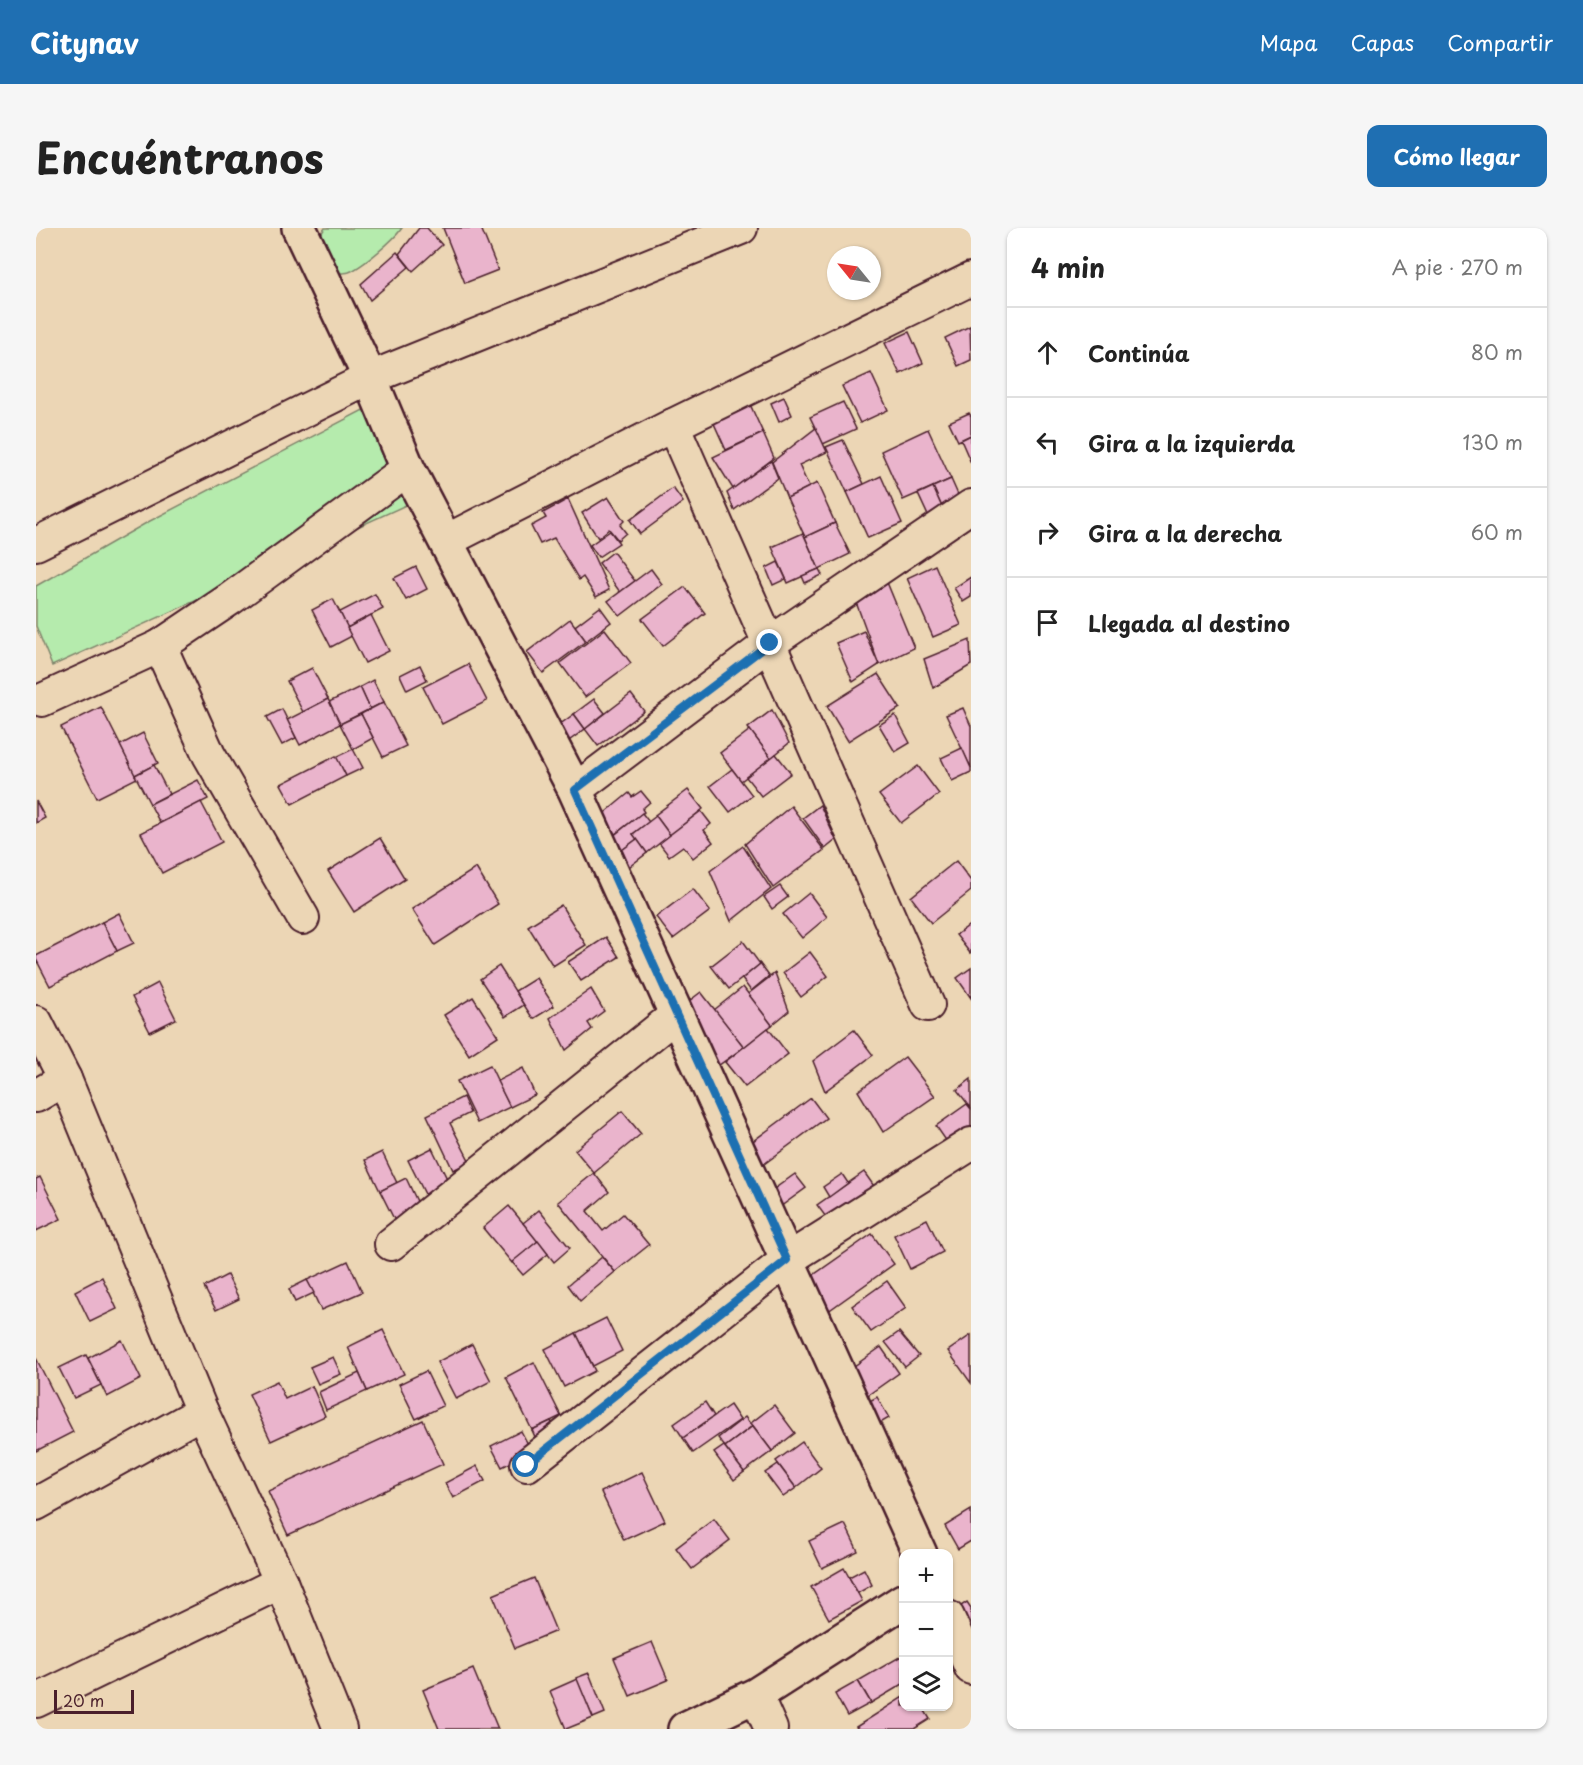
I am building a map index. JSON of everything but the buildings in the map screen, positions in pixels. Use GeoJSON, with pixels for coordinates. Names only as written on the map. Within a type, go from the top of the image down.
{"type":"FeatureCollection","features":[{"type":"Feature","properties":{"kind":"street"},"geometry":{"type":"LineString","coordinates":[[299,228],[369,378],[408,469],[575,790],[918,1549]]}},
{"type":"Feature","properties":{"kind":"street"},"geometry":{"type":"LineString","coordinates":[[36,544],[369,378],[741,228]]}},
{"type":"Feature","properties":{"kind":"street"},"geometry":{"type":"LineString","coordinates":[[446,542],[673,425],[971,279]]}},
{"type":"Feature","properties":{"kind":"street"},"geometry":{"type":"LineString","coordinates":[[673,425],[928,1005]]}},
{"type":"Feature","properties":{"kind":"street"},"geometry":{"type":"LineString","coordinates":[[42,700],[160,646],[231,599],[408,469]]}},
{"type":"Feature","properties":{"kind":"street"},"geometry":{"type":"LineString","coordinates":[[575,790],[770,643],[971,507]]}},
{"type":"Feature","properties":{"kind":"street"},"geometry":{"type":"LineString","coordinates":[[160,646],[209,755],[303,918]]}},
{"type":"Feature","properties":{"kind":"street"},"geometry":{"type":"LineString","coordinates":[[391,1244],[676,1015]]}},
{"type":"Feature","properties":{"kind":"street"},"geometry":{"type":"LineString","coordinates":[[36,1022],[65,1079],[202,1412],[281,1582],[340,1729]]}},
{"type":"Feature","properties":{"kind":"street"},"geometry":{"type":"LineString","coordinates":[[36,1096],[65,1079]]}},
{"type":"Feature","properties":{"kind":"street"},"geometry":{"type":"LineString","coordinates":[[526,1465],[787,1260],[971,1144]]}},
{"type":"Feature","properties":{"kind":"street"},"geometry":{"type":"LineString","coordinates":[[36,1504],[202,1412]]}},
{"type":"Feature","properties":{"kind":"street"},"geometry":{"type":"LineString","coordinates":[[36,1701],[281,1582]]}},
{"type":"Feature","properties":{"kind":"street"},"geometry":{"type":"LineString","coordinates":[[686,1729],[756,1695],[899,1603]]}},
{"type":"Feature","properties":{"kind":"street"},"geometry":{"type":"LineString","coordinates":[[953,1628],[971,1668]]}},
{"type":"Feature","properties":{"kind":"street"},"geometry":{"type":"LineString","coordinates":[[756,1695],[771,1729]]}},
{"type":"Feature","properties":{"kind":"green space"},"geometry":{"type":"Polygon","coordinates":[[[325,228],[402,228],[362,265],[349,272],[339,273],[320,262],[317,240],[325,228]]]}},
{"type":"Feature","properties":{"kind":"green space"},"geometry":{"type":"Polygon","coordinates":[[[369,407],[417,500],[52,666],[36,626],[36,586],[148,522],[369,407]]]}},
{"type":"Feature","properties":{"kind":"route"},"geometry":{"type":"LineString","coordinates":[[526,1465],[787,1260],[575,790],[770,643]]}}]}
